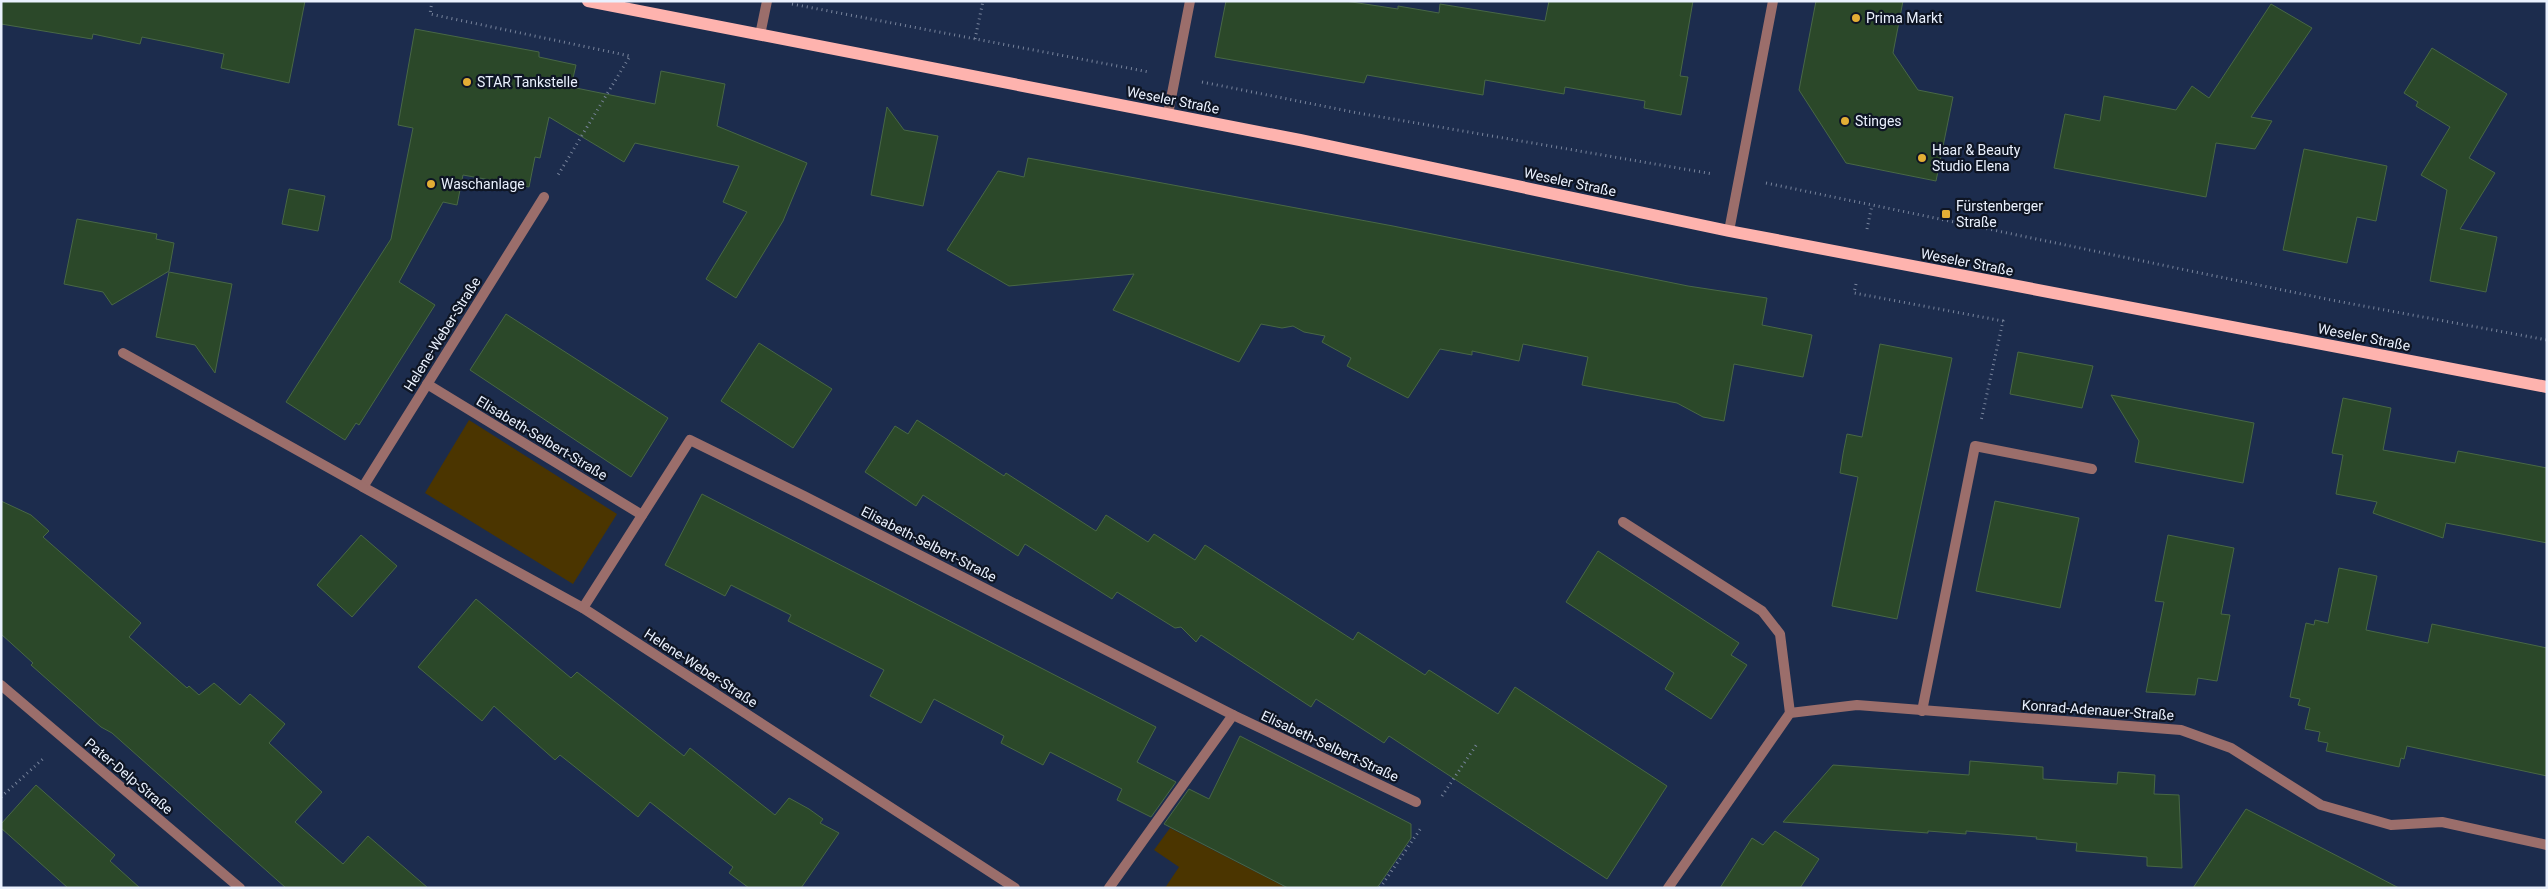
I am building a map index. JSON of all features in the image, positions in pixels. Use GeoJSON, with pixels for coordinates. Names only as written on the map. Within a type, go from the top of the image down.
{"type":"FeatureCollection","features":[{"type":"Feature","properties":{"kind":"main road","name":"Weseler Straße"},"geometry":{"type":"LineString","coordinates":[[588,1],[1168,114],[1729,231],[2547,387]]}},
{"type":"Feature","properties":{"kind":"street"},"geometry":{"type":"LineString","coordinates":[[760,36],[767,1]]}},
{"type":"Feature","properties":{"kind":"street"},"geometry":{"type":"LineString","coordinates":[[1168,114],[1190,1]]}},
{"type":"Feature","properties":{"kind":"street"},"geometry":{"type":"LineString","coordinates":[[1729,231],[1773,1]]}},
{"type":"Feature","properties":{"kind":"street","name":"Helene-Weber-Straße"},"geometry":{"type":"LineString","coordinates":[[363,487],[544,197]]}},
{"type":"Feature","properties":{"kind":"street","name":"Helene-Weber-Straße"},"geometry":{"type":"LineString","coordinates":[[123,353],[583,608],[1015,888]]}},
{"type":"Feature","properties":{"kind":"street","name":"Elisabeth-Selbert-Straße"},"geometry":{"type":"LineString","coordinates":[[428,384],[642,515]]}},
{"type":"Feature","properties":{"kind":"street","name":"Elisabeth-Selbert-Straße"},"geometry":{"type":"LineString","coordinates":[[583,608],[690,440],[804,496],[1233,715],[1416,802]]}},
{"type":"Feature","properties":{"kind":"street"},"geometry":{"type":"LineString","coordinates":[[1922,711],[1975,446],[2092,469]]}},
{"type":"Feature","properties":{"kind":"street"},"geometry":{"type":"LineString","coordinates":[[1623,522],[1762,611],[1780,634],[1790,713],[1668,888]]}},
{"type":"Feature","properties":{"kind":"street","name":"Pater-Delp-Straße"},"geometry":{"type":"LineString","coordinates":[[1,685],[240,888]]}},
{"type":"Feature","properties":{"kind":"street","name":"Konrad-Adenauer-Straße"},"geometry":{"type":"LineString","coordinates":[[1790,713],[1857,705],[2181,730],[2231,748],[2321,805],[2391,825],[2442,822],[2547,845]]}},
{"type":"Feature","properties":{"kind":"street"},"geometry":{"type":"LineString","coordinates":[[1109,888],[1233,715]]}},
{"type":"Feature","properties":{"kind":"path"},"geometry":{"type":"LineString","coordinates":[[432,1],[430,14],[630,56],[544,197]]}},
{"type":"Feature","properties":{"kind":"path"},"geometry":{"type":"LineString","coordinates":[[975,39],[983,1]]}},
{"type":"Feature","properties":{"kind":"path"},"geometry":{"type":"LineString","coordinates":[[786,3],[1358,113],[1739,178],[2331,300],[2547,340]]}},
{"type":"Feature","properties":{"kind":"path"},"geometry":{"type":"LineString","coordinates":[[1872,205],[1854,293],[2004,321],[1975,446]]}},
{"type":"Feature","properties":{"kind":"path"},"geometry":{"type":"LineString","coordinates":[[1,798],[64,740]]}},
{"type":"Feature","properties":{"kind":"shaded area"},"geometry":{"type":"Polygon","coordinates":[[[469,420],[617,514],[573,584],[425,493],[469,420]]]}},
{"type":"Feature","properties":{"kind":"shaded area"},"geometry":{"type":"Polygon","coordinates":[[[1170,828],[1287,888],[1165,888],[1179,867],[1154,850],[1170,828]]]}},
{"type":"Feature","properties":{"kind":"building"},"geometry":{"type":"Polygon","coordinates":[[[1,1],[305,1],[289,83],[221,68],[224,54],[186,46],[142,37],[140,44],[93,34],[92,39],[1,24],[1,1]]]}},
{"type":"Feature","properties":{"kind":"building"},"geometry":{"type":"Polygon","coordinates":[[[1226,1],[1345,1],[1398,9],[1398,6],[1439,13],[1440,4],[1545,21],[1549,1],[1693,1],[1680,76],[1688,77],[1681,115],[1644,108],[1645,101],[1565,87],[1564,94],[1485,80],[1483,95],[1367,75],[1364,83],[1215,57],[1226,1]]]}},
{"type":"Feature","properties":{"kind":"building"},"geometry":{"type":"Polygon","coordinates":[[[1816,1],[1903,1],[1893,53],[1918,90],[1953,97],[1936,181],[1846,163],[1799,90],[1816,1]]]}},
{"type":"Feature","properties":{"kind":"building"},"geometry":{"type":"Polygon","coordinates":[[[2271,4],[2312,28],[2251,117],[2272,121],[2255,149],[2216,143],[2206,197],[2054,168],[2065,114],[2100,121],[2104,96],[2176,110],[2192,86],[2209,98],[2271,4]]]}},
{"type":"Feature","properties":{"kind":"building"},"geometry":{"type":"Polygon","coordinates":[[[415,29],[539,52],[539,57],[576,65],[571,87],[655,104],[661,71],[725,84],[717,126],[807,163],[783,221],[736,298],[706,279],[747,212],[723,202],[739,166],[635,143],[624,162],[549,117],[540,158],[535,157],[529,187],[463,175],[457,205],[443,202],[399,282],[435,305],[359,425],[356,423],[345,440],[286,402],[391,239],[413,128],[398,125],[415,29]]]}},
{"type":"Feature","properties":{"kind":"building"},"geometry":{"type":"Polygon","coordinates":[[[2432,48],[2507,94],[2469,158],[2495,173],[2460,229],[2497,237],[2486,292],[2430,281],[2447,190],[2421,175],[2450,127],[2416,106],[2418,102],[2404,93],[2432,48]]]}},
{"type":"Feature","properties":{"kind":"building"},"geometry":{"type":"Polygon","coordinates":[[[887,107],[904,130],[938,136],[923,206],[871,195],[887,107]]]}},
{"type":"Feature","properties":{"kind":"building"},"geometry":{"type":"Polygon","coordinates":[[[2304,149],[2387,166],[2376,221],[2357,217],[2347,263],[2283,250],[2304,149]]]}},
{"type":"Feature","properties":{"kind":"building"},"geometry":{"type":"Polygon","coordinates":[[[1028,158],[1393,226],[1688,286],[1767,298],[1762,325],[1812,335],[1803,377],[1734,364],[1724,421],[1703,417],[1677,403],[1582,385],[1588,357],[1523,344],[1519,361],[1472,351],[1472,355],[1440,349],[1408,398],[1347,366],[1351,358],[1322,342],[1325,336],[1304,332],[1293,326],[1282,328],[1261,324],[1239,362],[1113,310],[1134,274],[1009,286],[947,250],[998,171],[1024,177],[1028,158]]]}},
{"type":"Feature","properties":{"kind":"building"},"geometry":{"type":"Polygon","coordinates":[[[289,189],[325,196],[318,231],[282,224],[289,189]]]}},
{"type":"Feature","properties":{"kind":"building"},"geometry":{"type":"Polygon","coordinates":[[[77,219],[157,234],[156,239],[174,243],[169,271],[112,305],[103,292],[64,284],[77,219]]]}},
{"type":"Feature","properties":{"kind":"building"},"geometry":{"type":"Polygon","coordinates":[[[169,272],[232,284],[215,373],[195,345],[156,337],[169,272]]]}},
{"type":"Feature","properties":{"kind":"building"},"geometry":{"type":"Polygon","coordinates":[[[506,314],[668,418],[631,477],[470,370],[506,314]]]}},
{"type":"Feature","properties":{"kind":"building"},"geometry":{"type":"Polygon","coordinates":[[[759,343],[832,389],[793,448],[721,401],[759,343]]]}},
{"type":"Feature","properties":{"kind":"building"},"geometry":{"type":"Polygon","coordinates":[[[1880,344],[1952,358],[1897,619],[1832,606],[1858,477],[1840,473],[1843,454],[1847,434],[1862,437],[1880,344]]]}},
{"type":"Feature","properties":{"kind":"building"},"geometry":{"type":"Polygon","coordinates":[[[2018,352],[2093,366],[2082,408],[2010,394],[2018,352]]]}},
{"type":"Feature","properties":{"kind":"building"},"geometry":{"type":"Polygon","coordinates":[[[2111,395],[2254,423],[2243,483],[2135,462],[2139,441],[2111,395]]]}},
{"type":"Feature","properties":{"kind":"building"},"geometry":{"type":"Polygon","coordinates":[[[2343,398],[2391,408],[2383,450],[2455,463],[2458,451],[2547,468],[2547,543],[2446,523],[2443,538],[2373,513],[2377,502],[2336,494],[2343,455],[2332,453],[2343,398]]]}},
{"type":"Feature","properties":{"kind":"building"},"geometry":{"type":"Polygon","coordinates":[[[917,420],[1004,476],[1006,473],[1096,531],[1106,515],[1148,542],[1154,534],[1195,560],[1205,545],[1353,640],[1358,632],[1425,675],[1429,670],[1498,714],[1515,687],[1667,786],[1607,879],[1389,736],[1384,743],[1316,699],[1311,707],[1201,635],[1196,642],[1181,627],[1175,628],[1117,592],[1112,599],[1025,544],[1018,556],[923,495],[916,506],[865,472],[895,426],[908,434],[917,420]]]}},
{"type":"Feature","properties":{"kind":"building"},"geometry":{"type":"Polygon","coordinates":[[[702,494],[1156,727],[1137,762],[1176,782],[1151,817],[1117,800],[1122,789],[1050,752],[1043,765],[1001,743],[1004,736],[934,699],[921,723],[870,696],[884,670],[788,621],[791,615],[731,585],[725,596],[665,565],[702,494]]]}},
{"type":"Feature","properties":{"kind":"building"},"geometry":{"type":"Polygon","coordinates":[[[1,501],[31,515],[49,531],[43,537],[141,623],[129,637],[187,688],[189,686],[199,695],[214,683],[240,705],[250,694],[285,724],[269,743],[322,792],[295,822],[343,864],[368,836],[428,888],[286,888],[112,733],[101,727],[31,665],[33,663],[1,634],[1,501]]]}},
{"type":"Feature","properties":{"kind":"building"},"geometry":{"type":"Polygon","coordinates":[[[1995,501],[2079,518],[2060,608],[1976,591],[1995,501]]]}},
{"type":"Feature","properties":{"kind":"building"},"geometry":{"type":"Polygon","coordinates":[[[361,535],[397,566],[352,617],[317,585],[361,535]]]}},
{"type":"Feature","properties":{"kind":"building"},"geometry":{"type":"Polygon","coordinates":[[[2168,535],[2234,548],[2221,614],[2230,615],[2217,681],[2198,678],[2195,695],[2146,692],[2164,602],[2155,601],[2168,535]]]}},
{"type":"Feature","properties":{"kind":"building"},"geometry":{"type":"Polygon","coordinates":[[[1598,551],[1739,643],[1731,655],[1747,665],[1711,719],[1665,689],[1674,673],[1566,602],[1598,551]]]}},
{"type":"Feature","properties":{"kind":"building"},"geometry":{"type":"Polygon","coordinates":[[[2339,568],[2377,576],[2366,630],[2428,643],[2432,624],[2547,648],[2547,776],[2407,746],[2404,759],[2401,758],[2399,767],[2326,751],[2328,743],[2318,741],[2320,732],[2305,729],[2310,708],[2298,705],[2300,699],[2290,697],[2306,623],[2314,625],[2315,620],[2328,623],[2339,568]]]}},
{"type":"Feature","properties":{"kind":"building"},"geometry":{"type":"Polygon","coordinates":[[[476,599],[571,678],[577,672],[684,756],[690,748],[775,815],[789,798],[823,819],[820,823],[839,833],[801,888],[749,888],[729,873],[733,867],[650,802],[638,817],[560,755],[555,760],[494,706],[482,721],[418,667],[476,599]]]}},
{"type":"Feature","properties":{"kind":"building"},"geometry":{"type":"Polygon","coordinates":[[[1240,736],[1411,824],[1411,838],[1377,888],[1288,888],[1164,824],[1189,789],[1209,799],[1240,736]]]}},
{"type":"Feature","properties":{"kind":"building"},"geometry":{"type":"Polygon","coordinates":[[[1970,761],[2043,767],[2043,779],[2117,784],[2118,772],[2155,775],[2154,794],[2179,795],[2182,868],[2147,866],[2147,857],[2076,851],[2077,843],[2036,839],[2037,837],[1966,831],[1966,834],[1928,831],[1928,833],[1783,822],[1833,765],[1969,775],[1970,761]]]}},
{"type":"Feature","properties":{"kind":"building"},"geometry":{"type":"Polygon","coordinates":[[[36,785],[115,855],[110,861],[140,888],[68,888],[1,828],[1,824],[36,785]]]}},
{"type":"Feature","properties":{"kind":"building"},"geometry":{"type":"Polygon","coordinates":[[[2246,809],[2318,846],[2399,888],[2193,888],[2246,809]]]}},
{"type":"Feature","properties":{"kind":"building"},"geometry":{"type":"Polygon","coordinates":[[[1775,831],[1819,859],[1800,888],[1720,888],[1752,838],[1763,845],[1775,831]]]}},
{"type":"Feature","properties":{"kind":"place","name":"Prima Markt"},"geometry":{"type":"Point","coordinates":[1856,18]}},
{"type":"Feature","properties":{"kind":"place","name":"STAR Tankstelle"},"geometry":{"type":"Point","coordinates":[467,82]}},
{"type":"Feature","properties":{"kind":"place","name":"Stinges"},"geometry":{"type":"Point","coordinates":[1845,121]}},
{"type":"Feature","properties":{"kind":"place","name":"Haar & Beauty Studio Elena"},"geometry":{"type":"Point","coordinates":[1922,158]}},
{"type":"Feature","properties":{"kind":"place","name":"Waschanlage"},"geometry":{"type":"Point","coordinates":[431,184]}},
{"type":"Feature","properties":{"kind":"place","name":"Fürstenberger Straße"},"geometry":{"type":"Point","coordinates":[1946,214]}}]}
